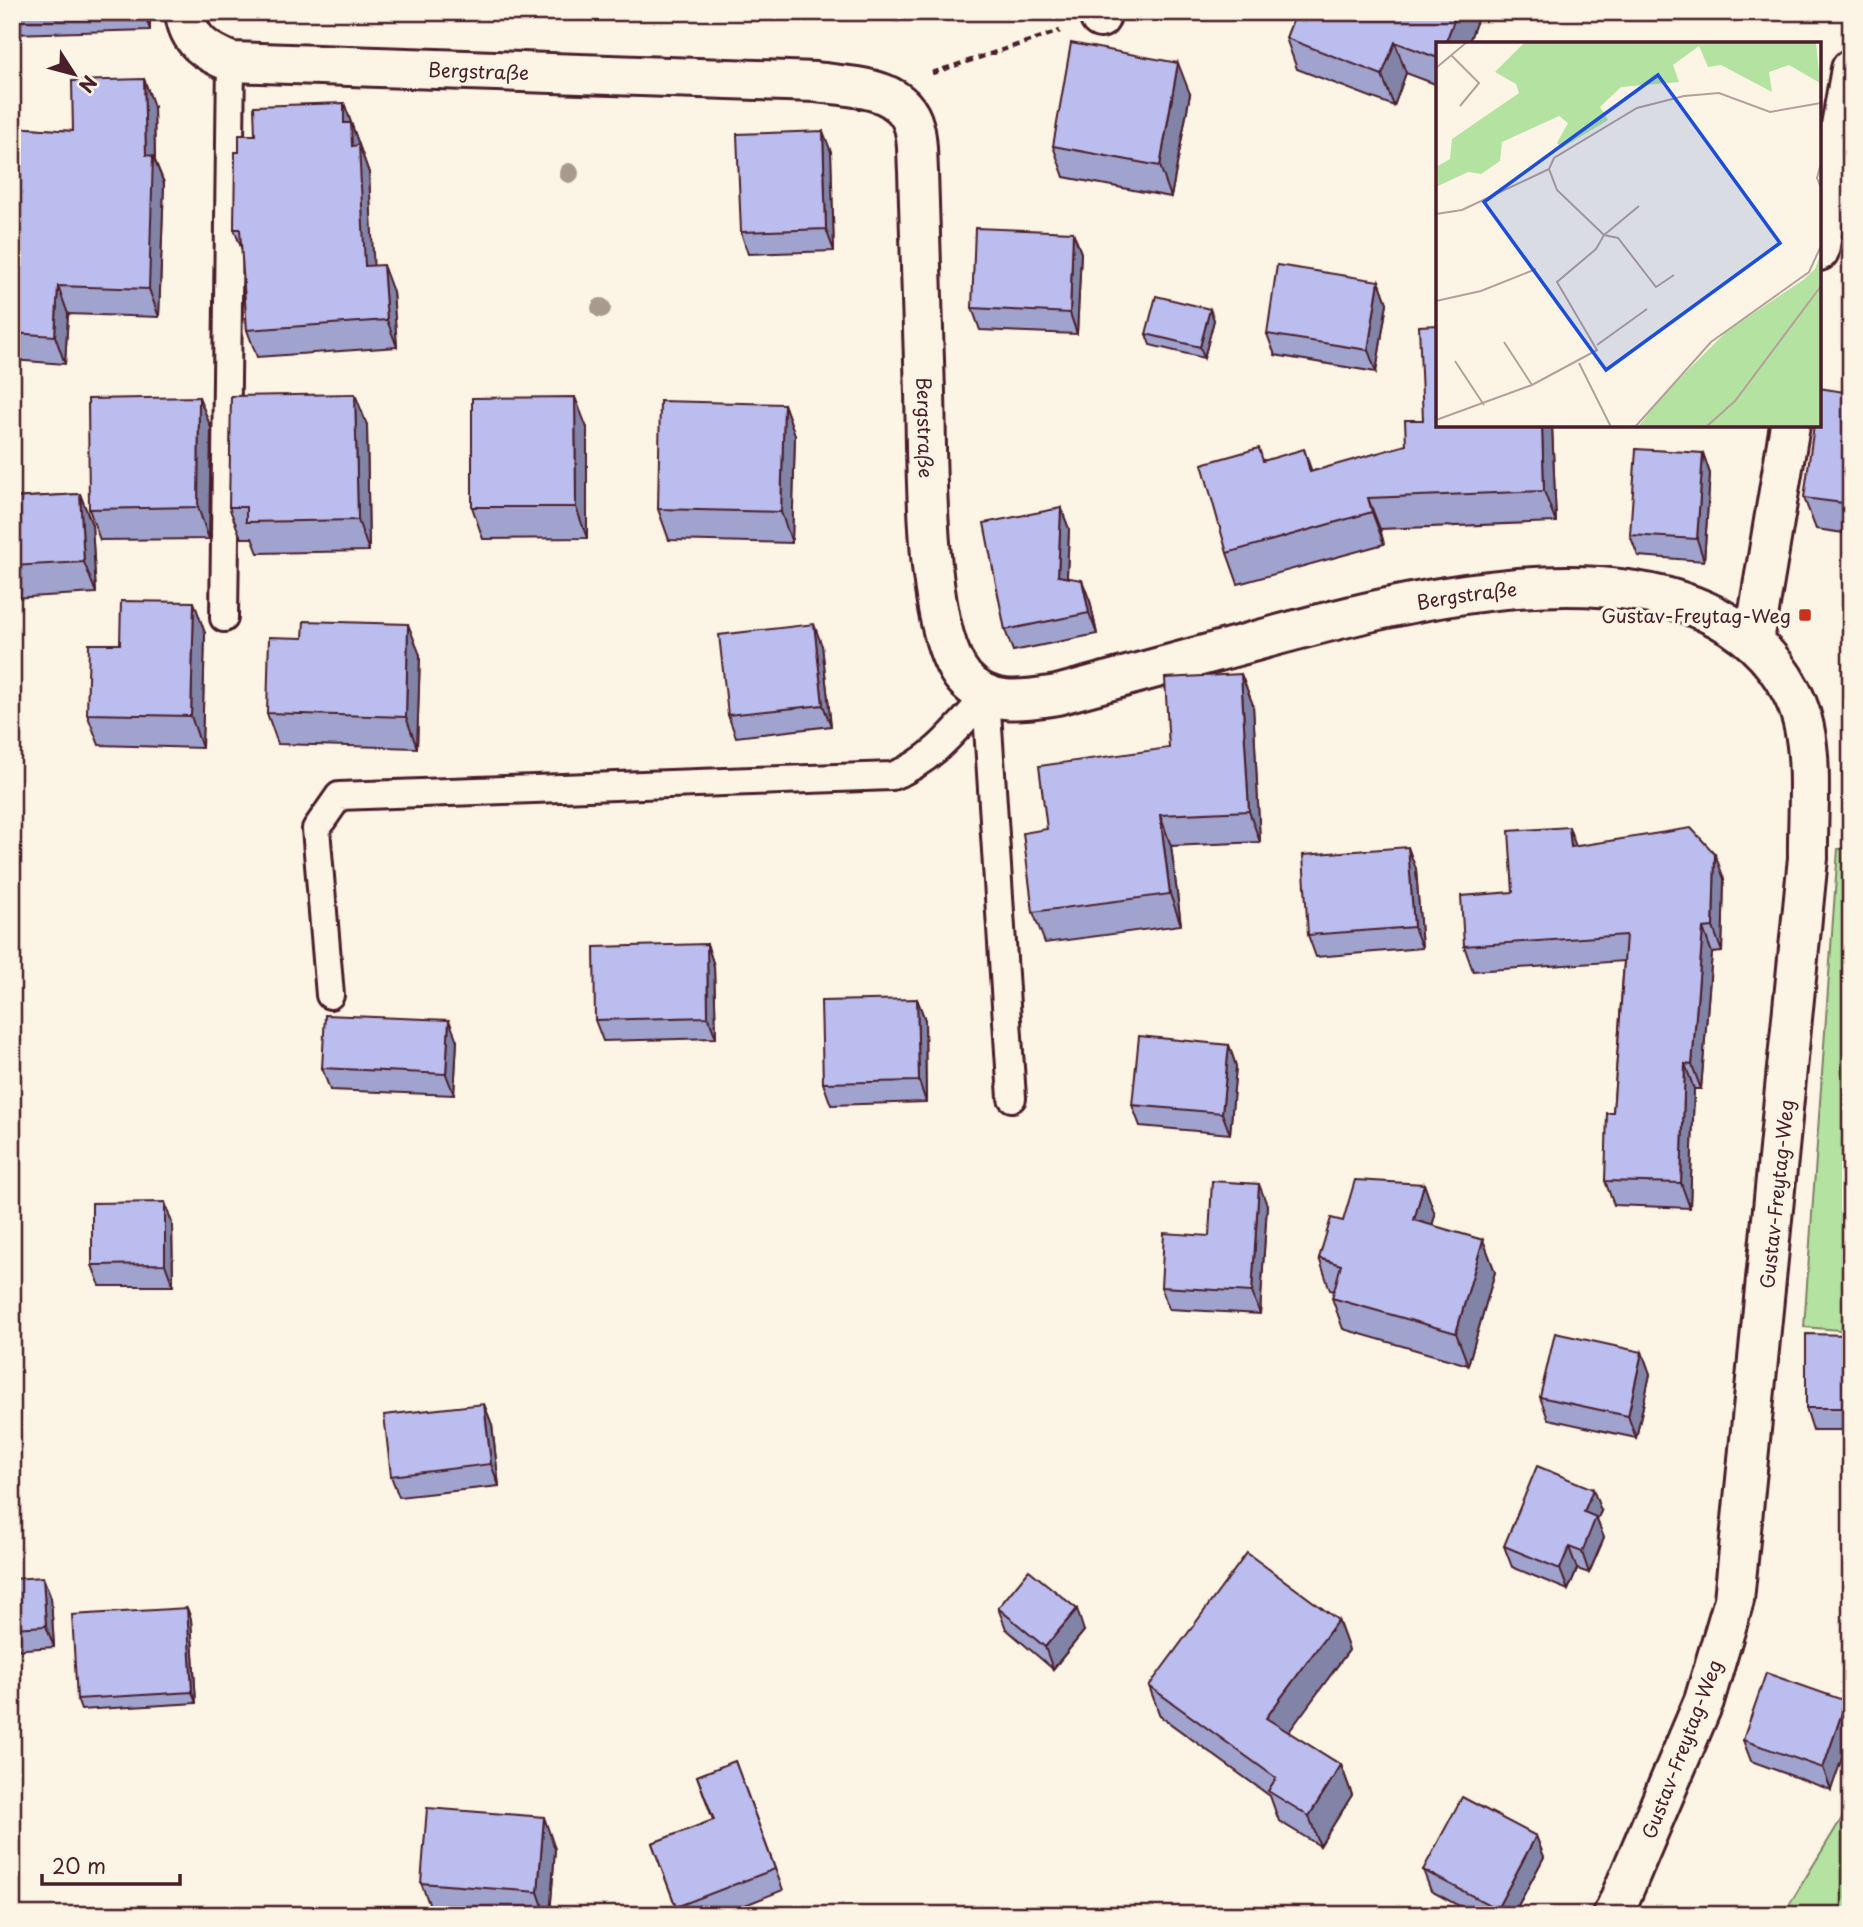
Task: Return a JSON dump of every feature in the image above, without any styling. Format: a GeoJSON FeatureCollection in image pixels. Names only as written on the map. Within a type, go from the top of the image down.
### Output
{"type":"FeatureCollection","features":[{"type":"Feature","properties":{"kind":"street","name":"Bergstraße"},"geometry":{"type":"LineString","coordinates":[[185,12],[193,38],[209,54],[231,62],[816,82],[878,91],[901,103],[915,128],[931,563],[948,651],[964,678],[986,696],[1015,701],[1057,695],[1355,614],[1446,595],[1561,585],[1655,593],[1698,608],[1754,641]]}},
{"type":"Feature","properties":{"kind":"street"},"geometry":{"type":"LineString","coordinates":[[1821,240],[1851,69]]}},
{"type":"Feature","properties":{"kind":"street"},"geometry":{"type":"LineString","coordinates":[[1754,641],[1790,427]]}},
{"type":"Feature","properties":{"kind":"street","name":"Gustav-Freytag-Weg"},"geometry":{"type":"LineString","coordinates":[[1613,1915],[1704,1701],[1734,1600],[1747,1491],[1808,858],[1806,737],[1793,693],[1771,659],[1754,641]]}},
{"type":"Feature","properties":{"kind":"lane"},"geometry":{"type":"LineString","coordinates":[[224,618],[231,62]]}},
{"type":"Feature","properties":{"kind":"lane"},"geometry":{"type":"LineString","coordinates":[[330,995],[316,829],[339,796],[892,776],[914,768],[936,751],[986,696]]}},
{"type":"Feature","properties":{"kind":"lane"},"geometry":{"type":"LineString","coordinates":[[986,696],[1012,1098]]}},
{"type":"Feature","properties":{"kind":"path"},"geometry":{"type":"LineString","coordinates":[[878,91],[1101,15]]}},
{"type":"Feature","properties":{"kind":"green space"},"geometry":{"type":"Polygon","coordinates":[[[1851,848],[1851,1331],[1804,1327],[1838,849],[1851,848]]]}},
{"type":"Feature","properties":{"kind":"green space"},"geometry":{"type":"Polygon","coordinates":[[[1851,1803],[1851,1915],[1783,1915],[1851,1803]]]}},
{"type":"Feature","properties":{"kind":"building"},"geometry":{"type":"Polygon","coordinates":[[[1296,12],[1457,12],[1446,42],[1436,42],[1436,57],[1395,42],[1382,75],[1286,38],[1296,12]]]}},
{"type":"Feature","properties":{"kind":"building"},"geometry":{"type":"Polygon","coordinates":[[[1071,43],[1178,63],[1160,166],[1053,146],[1071,43]]]}},
{"type":"Feature","properties":{"kind":"building"},"geometry":{"type":"Polygon","coordinates":[[[144,79],[146,155],[153,156],[149,289],[58,286],[55,336],[12,333],[12,127],[73,131],[72,81],[144,79]]]}},
{"type":"Feature","properties":{"kind":"building"},"geometry":{"type":"Polygon","coordinates":[[[344,103],[344,123],[351,123],[352,146],[359,145],[365,266],[383,265],[387,320],[247,330],[240,229],[234,229],[235,152],[239,152],[239,135],[255,135],[254,106],[344,103]]]}},
{"type":"Feature","properties":{"kind":"building"},"geometry":{"type":"Polygon","coordinates":[[[823,131],[826,229],[741,232],[737,134],[823,131]]]}},
{"type":"Feature","properties":{"kind":"building"},"geometry":{"type":"Polygon","coordinates":[[[975,228],[1073,232],[1070,313],[972,308],[975,228]]]}},
{"type":"Feature","properties":{"kind":"building"},"geometry":{"type":"Polygon","coordinates":[[[1277,265],[1379,281],[1368,350],[1267,334],[1277,265]]]}},
{"type":"Feature","properties":{"kind":"building"},"geometry":{"type":"Polygon","coordinates":[[[1851,285],[1851,326],[1843,324],[1851,285]]]}},
{"type":"Feature","properties":{"kind":"building"},"geometry":{"type":"Polygon","coordinates":[[[1156,296],[1210,309],[1200,347],[1146,334],[1156,296]]]}},
{"type":"Feature","properties":{"kind":"building"},"geometry":{"type":"Polygon","coordinates":[[[1436,325],[1436,427],[1542,427],[1544,491],[1368,498],[1372,512],[1227,553],[1202,464],[1259,448],[1263,461],[1304,449],[1310,472],[1406,445],[1405,420],[1423,420],[1419,326],[1436,325]]]}},
{"type":"Feature","properties":{"kind":"building"},"geometry":{"type":"Polygon","coordinates":[[[1821,388],[1851,393],[1851,504],[1804,498],[1814,427],[1821,427],[1821,388]]]}},
{"type":"Feature","properties":{"kind":"building"},"geometry":{"type":"Polygon","coordinates":[[[355,394],[358,520],[246,522],[246,507],[229,507],[231,396],[355,394]]]}},
{"type":"Feature","properties":{"kind":"building"},"geometry":{"type":"Polygon","coordinates":[[[199,397],[198,507],[89,509],[88,399],[199,397]]]}},
{"type":"Feature","properties":{"kind":"building"},"geometry":{"type":"Polygon","coordinates":[[[575,397],[576,507],[472,507],[472,398],[575,397]]]}},
{"type":"Feature","properties":{"kind":"building"},"geometry":{"type":"Polygon","coordinates":[[[660,401],[784,404],[781,512],[658,509],[660,401]]]}},
{"type":"Feature","properties":{"kind":"building"},"geometry":{"type":"Polygon","coordinates":[[[1636,449],[1703,453],[1697,539],[1630,535],[1636,449]]]}},
{"type":"Feature","properties":{"kind":"building"},"geometry":{"type":"Polygon","coordinates":[[[80,494],[84,562],[12,566],[12,498],[80,494]]]}},
{"type":"Feature","properties":{"kind":"building"},"geometry":{"type":"Polygon","coordinates":[[[1061,508],[1058,576],[1082,580],[1089,613],[1005,630],[984,523],[1061,508]]]}},
{"type":"Feature","properties":{"kind":"building"},"geometry":{"type":"Polygon","coordinates":[[[121,601],[194,602],[191,716],[87,714],[89,644],[120,644],[121,601]]]}},
{"type":"Feature","properties":{"kind":"building"},"geometry":{"type":"Polygon","coordinates":[[[304,621],[408,624],[406,717],[267,713],[269,637],[303,638],[304,621]]]}},
{"type":"Feature","properties":{"kind":"building"},"geometry":{"type":"Polygon","coordinates":[[[814,624],[823,705],[728,715],[719,635],[814,624]]]}},
{"type":"Feature","properties":{"kind":"building"},"geometry":{"type":"Polygon","coordinates":[[[1241,674],[1249,811],[1160,815],[1170,894],[1033,912],[1023,833],[1047,829],[1039,766],[1169,748],[1165,678],[1241,674]]]}},
{"type":"Feature","properties":{"kind":"building"},"geometry":{"type":"Polygon","coordinates":[[[1569,827],[1571,847],[1691,828],[1715,854],[1713,927],[1703,928],[1692,1065],[1685,1064],[1681,1183],[1605,1181],[1607,1113],[1613,1113],[1626,935],[1464,946],[1461,896],[1513,892],[1509,831],[1569,827]]]}},
{"type":"Feature","properties":{"kind":"building"},"geometry":{"type":"Polygon","coordinates":[[[1408,847],[1414,927],[1308,935],[1303,855],[1408,847]]]}},
{"type":"Feature","properties":{"kind":"building"},"geometry":{"type":"Polygon","coordinates":[[[707,944],[708,1017],[595,1020],[594,947],[707,944]]]}},
{"type":"Feature","properties":{"kind":"building"},"geometry":{"type":"Polygon","coordinates":[[[917,999],[919,1081],[823,1083],[821,1001],[917,999]]]}},
{"type":"Feature","properties":{"kind":"building"},"geometry":{"type":"Polygon","coordinates":[[[325,1015],[449,1020],[446,1074],[322,1068],[325,1015]]]}},
{"type":"Feature","properties":{"kind":"building"},"geometry":{"type":"Polygon","coordinates":[[[1139,1036],[1229,1045],[1222,1113],[1132,1105],[1139,1036]]]}},
{"type":"Feature","properties":{"kind":"building"},"geometry":{"type":"Polygon","coordinates":[[[1355,1180],[1424,1184],[1414,1220],[1483,1240],[1456,1333],[1332,1298],[1341,1265],[1319,1258],[1331,1218],[1343,1221],[1355,1180]]]}},
{"type":"Feature","properties":{"kind":"building"},"geometry":{"type":"Polygon","coordinates":[[[1212,1181],[1259,1184],[1252,1292],[1161,1287],[1164,1233],[1209,1236],[1212,1181]]]}},
{"type":"Feature","properties":{"kind":"building"},"geometry":{"type":"Polygon","coordinates":[[[165,1202],[165,1264],[92,1265],[92,1203],[165,1202]]]}},
{"type":"Feature","properties":{"kind":"building"},"geometry":{"type":"Polygon","coordinates":[[[1555,1333],[1642,1352],[1628,1416],[1540,1397],[1555,1333]]]}},
{"type":"Feature","properties":{"kind":"building"},"geometry":{"type":"Polygon","coordinates":[[[1806,1334],[1851,1335],[1851,1408],[1806,1408],[1806,1334]]]}},
{"type":"Feature","properties":{"kind":"building"},"geometry":{"type":"Polygon","coordinates":[[[484,1404],[491,1464],[391,1476],[384,1415],[484,1404]]]}},
{"type":"Feature","properties":{"kind":"building"},"geometry":{"type":"Polygon","coordinates":[[[1537,1466],[1593,1489],[1584,1512],[1596,1517],[1582,1552],[1569,1547],[1560,1569],[1504,1546],[1537,1466]]]}},
{"type":"Feature","properties":{"kind":"building"},"geometry":{"type":"Polygon","coordinates":[[[1247,1553],[1338,1620],[1266,1718],[1341,1765],[1309,1816],[1268,1791],[1276,1778],[1149,1686],[1247,1553]]]}},
{"type":"Feature","properties":{"kind":"building"},"geometry":{"type":"Polygon","coordinates":[[[1029,1570],[1077,1609],[1045,1647],[998,1608],[1029,1570]]]}},
{"type":"Feature","properties":{"kind":"building"},"geometry":{"type":"Polygon","coordinates":[[[43,1577],[46,1626],[12,1628],[12,1579],[43,1577]]]}},
{"type":"Feature","properties":{"kind":"building"},"geometry":{"type":"Polygon","coordinates":[[[187,1608],[192,1692],[77,1699],[72,1615],[187,1608]]]}},
{"type":"Feature","properties":{"kind":"building"},"geometry":{"type":"Polygon","coordinates":[[[1766,1673],[1846,1701],[1823,1768],[1743,1740],[1766,1673]]]}},
{"type":"Feature","properties":{"kind":"building"},"geometry":{"type":"Polygon","coordinates":[[[735,1761],[775,1869],[676,1907],[652,1843],[714,1820],[697,1776],[735,1761]]]}},
{"type":"Feature","properties":{"kind":"building"},"geometry":{"type":"Polygon","coordinates":[[[1462,1797],[1536,1836],[1497,1909],[1423,1870],[1462,1797]]]}},
{"type":"Feature","properties":{"kind":"building"},"geometry":{"type":"Polygon","coordinates":[[[427,1808],[544,1817],[538,1892],[421,1883],[427,1808]]]}},
{"type":"Feature","properties":{"kind":"building"},"geometry":{"type":"Polygon","coordinates":[[[330,1909],[330,1915],[272,1915],[272,1912],[330,1909]]]}},
{"type":"Feature","properties":{"kind":"place","name":"Gustav-Freytag-Weg"},"geometry":{"type":"Point","coordinates":[1805,615]}}]}
